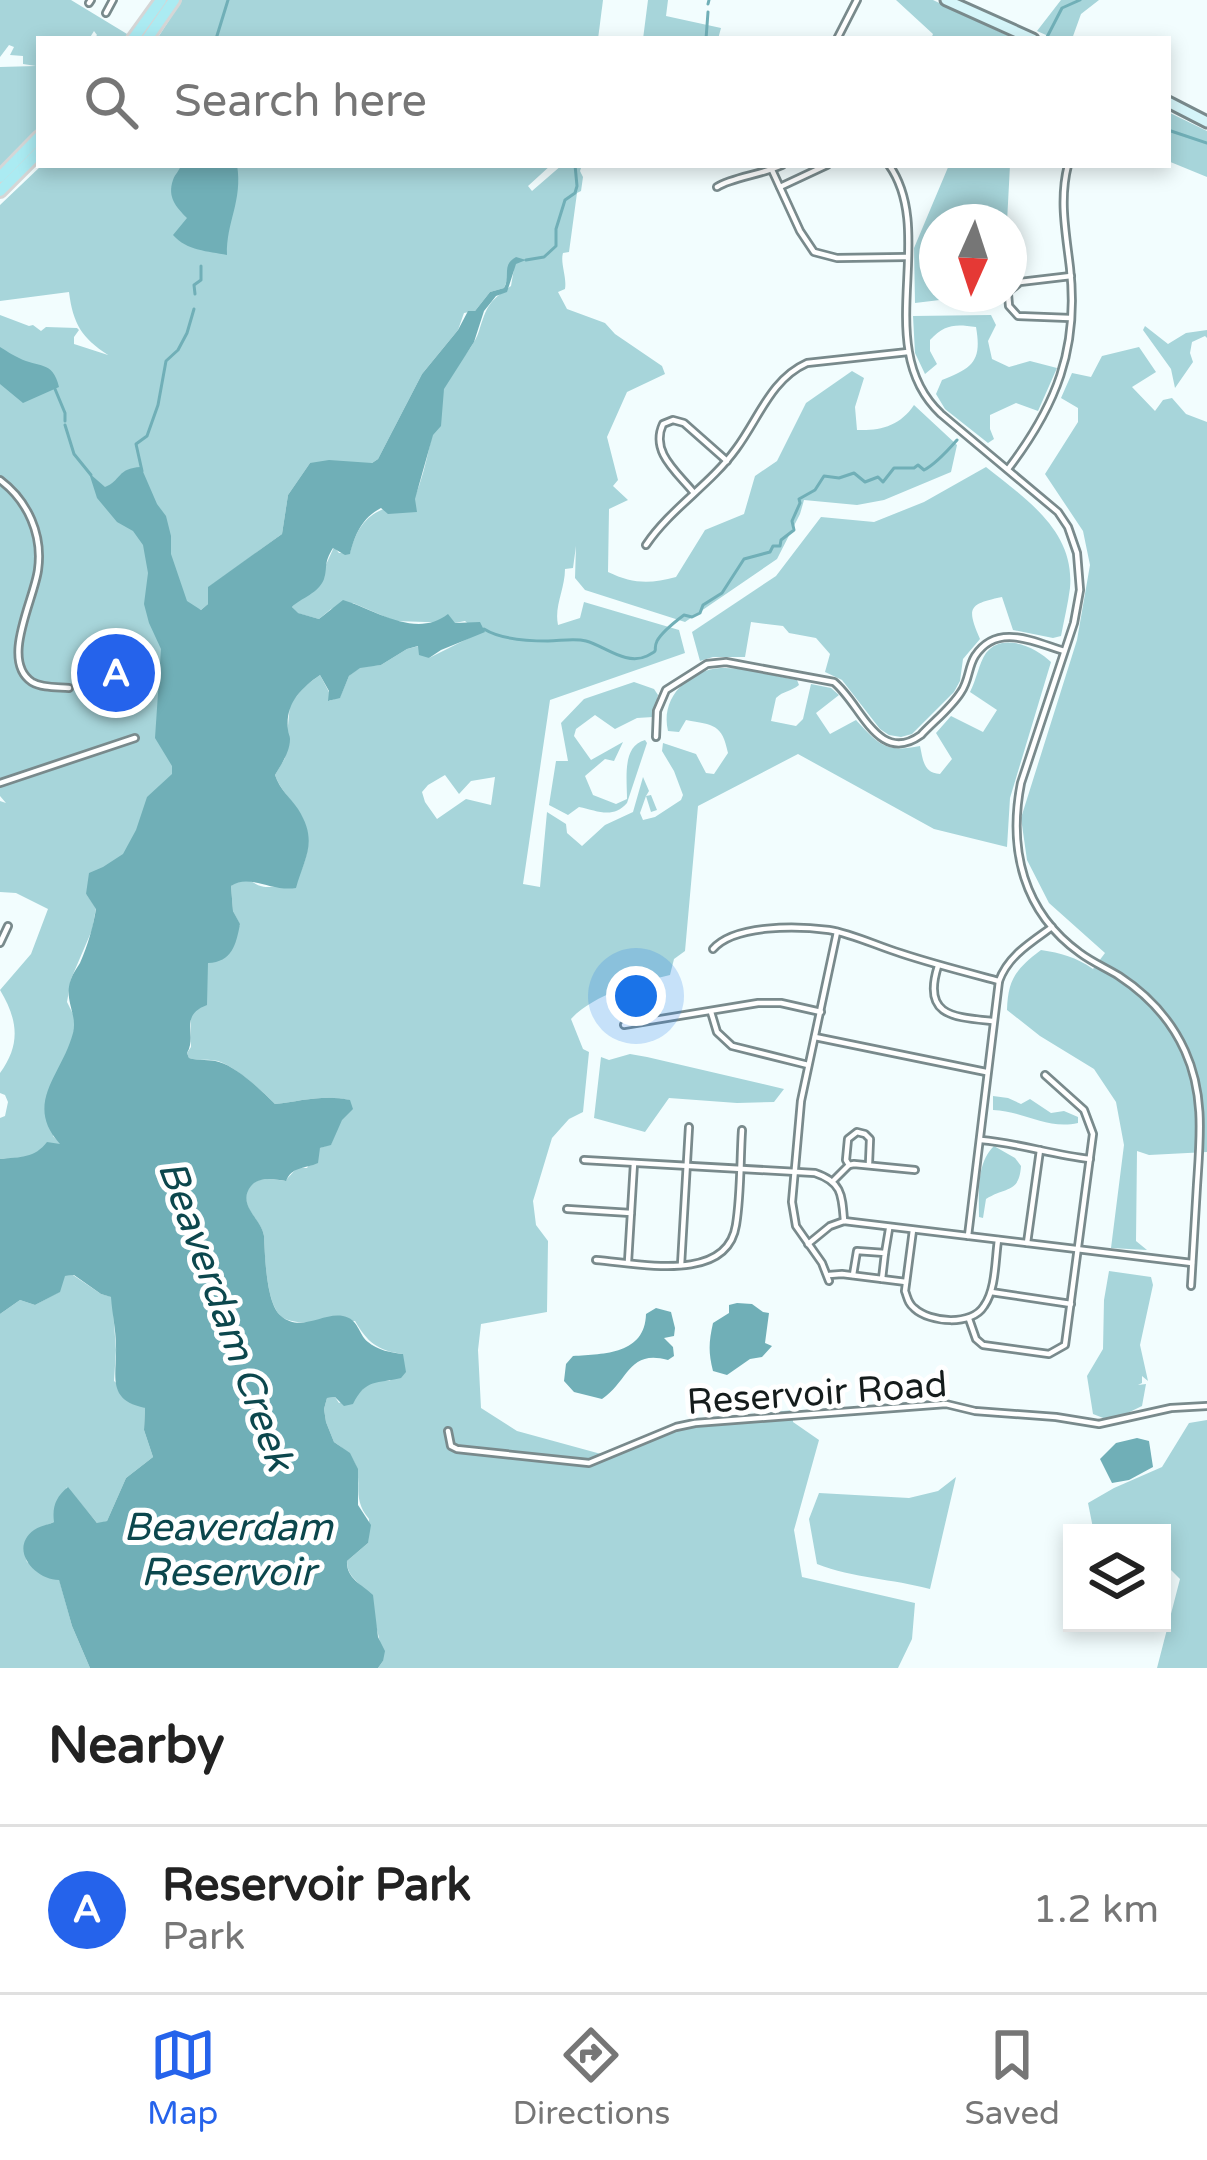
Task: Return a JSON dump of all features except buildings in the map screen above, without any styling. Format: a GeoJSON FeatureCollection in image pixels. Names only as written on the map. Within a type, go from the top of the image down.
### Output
{"type":"FeatureCollection","features":[{"type":"Feature","properties":{"kind":"main road"},"geometry":{"type":"LineString","coordinates":[[136,36],[161,0]]}},
{"type":"Feature","properties":{"kind":"main road"},"geometry":{"type":"LineString","coordinates":[[149,36],[174,0]]}},
{"type":"Feature","properties":{"kind":"main road"},"geometry":{"type":"LineString","coordinates":[[946,0],[1026,36]]}},
{"type":"Feature","properties":{"kind":"main road"},"geometry":{"type":"LineString","coordinates":[[1171,104],[1207,122]]}},
{"type":"Feature","properties":{"kind":"main road"},"geometry":{"type":"LineString","coordinates":[[0,177],[36,140]]}},
{"type":"Feature","properties":{"kind":"main road"},"geometry":{"type":"LineString","coordinates":[[0,191],[36,155]]}},
{"type":"Feature","properties":{"kind":"street"},"geometry":{"type":"LineString","coordinates":[[106,13],[113,0]]}},
{"type":"Feature","properties":{"kind":"street"},"geometry":{"type":"LineString","coordinates":[[839,36],[857,0]]}},
{"type":"Feature","properties":{"kind":"street"},"geometry":{"type":"LineString","coordinates":[[717,187],[776,168]]}},
{"type":"Feature","properties":{"kind":"street"},"geometry":{"type":"LineString","coordinates":[[780,187],[821,168]]}},
{"type":"Feature","properties":{"kind":"street"},"geometry":{"type":"LineString","coordinates":[[891,168],[905,199],[908,352],[916,381],[929,404],[1058,512],[1073,539],[1080,590],[1021,783],[1015,821],[1017,857],[1026,884],[1052,927],[1079,953],[1150,1000],[1172,1027],[1189,1060],[1201,1127],[1191,1286]]}},
{"type":"Feature","properties":{"kind":"street"},"geometry":{"type":"LineString","coordinates":[[1008,470],[1040,425],[1067,358],[1072,318],[1063,208],[1067,168]]}},
{"type":"Feature","properties":{"kind":"street"},"geometry":{"type":"LineString","coordinates":[[772,170],[814,252],[837,258],[906,257]]}},
{"type":"Feature","properties":{"kind":"street"},"geometry":{"type":"LineString","coordinates":[[1027,281],[1071,276]]}},
{"type":"Feature","properties":{"kind":"street"},"geometry":{"type":"LineString","coordinates":[[1012,312],[1023,318],[1072,318]]}},
{"type":"Feature","properties":{"kind":"street"},"geometry":{"type":"LineString","coordinates":[[646,545],[661,524],[727,461],[779,381],[793,369],[807,363],[908,352]]}},
{"type":"Feature","properties":{"kind":"street"},"geometry":{"type":"LineString","coordinates":[[694,493],[658,444],[663,424],[684,423],[727,461]]}},
{"type":"Feature","properties":{"kind":"street"},"geometry":{"type":"LineString","coordinates":[[0,480],[27,508],[38,543],[38,572],[16,640],[17,663],[32,682],[68,688]]}},
{"type":"Feature","properties":{"kind":"street"},"geometry":{"type":"LineString","coordinates":[[656,737],[657,711],[667,690],[716,661],[834,682],[878,737],[900,744],[921,735],[958,697],[971,661],[987,643],[1012,636],[1064,651]]}},
{"type":"Feature","properties":{"kind":"street"},"geometry":{"type":"LineString","coordinates":[[0,783],[135,739]]}},
{"type":"Feature","properties":{"kind":"street"},"geometry":{"type":"LineString","coordinates":[[0,943],[8,926]]}},
{"type":"Feature","properties":{"kind":"street"},"geometry":{"type":"LineString","coordinates":[[968,1236],[999,981],[1016,954],[1052,927]]}},
{"type":"Feature","properties":{"kind":"street"},"geometry":{"type":"LineString","coordinates":[[713,949],[727,939],[766,929],[837,932],[999,981]]}},
{"type":"Feature","properties":{"kind":"street"},"geometry":{"type":"LineString","coordinates":[[837,932],[799,1116],[796,1226],[828,1279],[853,1275],[906,1282]]}},
{"type":"Feature","properties":{"kind":"street"},"geometry":{"type":"LineString","coordinates":[[938,966],[932,988],[938,1006],[955,1017],[992,1021]]}},
{"type":"Feature","properties":{"kind":"street"},"geometry":{"type":"LineString","coordinates":[[624,1025],[769,1002],[821,1012]]}},
{"type":"Feature","properties":{"kind":"street"},"geometry":{"type":"LineString","coordinates":[[710,1010],[717,1032],[732,1046],[808,1065]]}},
{"type":"Feature","properties":{"kind":"street"},"geometry":{"type":"LineString","coordinates":[[815,1037],[989,1072]]}},
{"type":"Feature","properties":{"kind":"street"},"geometry":{"type":"LineString","coordinates":[[969,1319],[983,1345],[1049,1354],[1065,1345],[1093,1134],[1084,1110],[1045,1075]]}},
{"type":"Feature","properties":{"kind":"street"},"geometry":{"type":"LineString","coordinates":[[681,1265],[689,1127]]}},
{"type":"Feature","properties":{"kind":"street"},"geometry":{"type":"LineString","coordinates":[[596,1260],[681,1265],[717,1258],[730,1243],[736,1225],[742,1130]]}},
{"type":"Feature","properties":{"kind":"street"},"geometry":{"type":"LineString","coordinates":[[849,1165],[848,1139],[857,1132],[870,1139],[869,1164]]}},
{"type":"Feature","properties":{"kind":"street"},"geometry":{"type":"LineString","coordinates":[[981,1140],[1090,1159]]}},
{"type":"Feature","properties":{"kind":"street"},"geometry":{"type":"LineString","coordinates":[[1027,1244],[1040,1150]]}},
{"type":"Feature","properties":{"kind":"street"},"geometry":{"type":"LineString","coordinates":[[584,1160],[815,1173],[833,1180],[844,1221]]}},
{"type":"Feature","properties":{"kind":"street"},"geometry":{"type":"LineString","coordinates":[[628,1262],[634,1163]]}},
{"type":"Feature","properties":{"kind":"street"},"geometry":{"type":"LineString","coordinates":[[833,1180],[849,1165],[915,1170]]}},
{"type":"Feature","properties":{"kind":"street"},"geometry":{"type":"LineString","coordinates":[[568,1209],[631,1213]]}},
{"type":"Feature","properties":{"kind":"street"},"geometry":{"type":"LineString","coordinates":[[808,1244],[844,1221],[1192,1263]]}},
{"type":"Feature","properties":{"kind":"street"},"geometry":{"type":"LineString","coordinates":[[882,1279],[889,1227]]}},
{"type":"Feature","properties":{"kind":"street"},"geometry":{"type":"LineString","coordinates":[[913,1230],[907,1298],[919,1312],[952,1320],[980,1313],[991,1292],[998,1240]]}},
{"type":"Feature","properties":{"kind":"street"},"geometry":{"type":"LineString","coordinates":[[853,1275],[857,1251],[885,1253]]}},
{"type":"Feature","properties":{"kind":"street"},"geometry":{"type":"LineString","coordinates":[[991,1292],[1071,1304]]}},
{"type":"Feature","properties":{"kind":"street","name":"Reservoir Road"},"geometry":{"type":"LineString","coordinates":[[448,1431],[451,1446],[457,1449],[589,1462],[676,1427],[709,1422],[946,1404],[975,1412],[1099,1424],[1171,1408],[1207,1406]]}},
{"type":"Feature","properties":{"kind":"shaded area"},"geometry":{"type":"Polygon","coordinates":[[[0,0],[71,0],[130,36],[96,36],[94,31],[91,36],[36,36],[36,66],[23,64],[23,56],[10,55],[14,47],[9,45],[0,57],[0,0]]]}},
{"type":"Feature","properties":{"kind":"shaded area"},"geometry":{"type":"Polygon","coordinates":[[[182,0],[603,0],[598,36],[159,36],[182,0]]]}},
{"type":"Feature","properties":{"kind":"shaded area"},"geometry":{"type":"Polygon","coordinates":[[[648,0],[668,0],[666,16],[721,28],[719,36],[643,36],[648,0]]]}},
{"type":"Feature","properties":{"kind":"shaded area"},"geometry":{"type":"Polygon","coordinates":[[[896,0],[933,0],[1009,36],[932,36],[896,0]]]}},
{"type":"Feature","properties":{"kind":"shaded area"},"geometry":{"type":"Polygon","coordinates":[[[1061,0],[1099,0],[1081,14],[1073,36],[1037,31],[1061,0]]]}},
{"type":"Feature","properties":{"kind":"shaded area"},"geometry":{"type":"Polygon","coordinates":[[[36,66],[36,134],[0,169],[0,67],[36,66]]]}},
{"type":"Feature","properties":{"kind":"shaded area"},"geometry":{"type":"Polygon","coordinates":[[[1171,113],[1207,131],[1207,177],[1171,162],[1171,113]]]}},
{"type":"Feature","properties":{"kind":"shaded area"},"geometry":{"type":"Polygon","coordinates":[[[39,168],[548,168],[528,186],[532,191],[559,168],[581,168],[569,252],[562,257],[565,289],[558,292],[567,309],[605,323],[662,366],[665,374],[627,392],[607,437],[618,480],[613,486],[628,500],[609,509],[608,572],[634,581],[676,577],[705,530],[744,514],[755,476],[777,461],[806,403],[852,371],[864,378],[855,407],[857,430],[889,426],[914,405],[957,445],[951,472],[884,500],[857,505],[804,500],[777,559],[685,622],[585,590],[575,578],[576,546],[573,568],[565,569],[558,625],[580,618],[584,602],[679,630],[685,653],[550,700],[523,884],[540,887],[547,812],[566,824],[567,833],[582,846],[605,825],[633,812],[643,777],[649,791],[640,813],[643,820],[681,800],[663,743],[696,754],[706,773],[714,774],[728,753],[719,731],[686,720],[679,732],[668,731],[673,697],[698,674],[730,668],[797,680],[799,685],[776,698],[771,721],[796,726],[803,719],[811,684],[831,688],[839,695],[816,713],[830,734],[856,720],[884,745],[920,746],[927,768],[940,774],[952,759],[936,733],[951,716],[983,732],[997,710],[970,692],[986,653],[1010,642],[1029,647],[1051,662],[1010,798],[1007,847],[934,829],[798,754],[698,806],[685,951],[674,959],[670,975],[604,996],[571,1019],[583,1049],[589,1052],[583,1112],[569,1119],[552,1138],[533,1201],[536,1225],[548,1241],[547,1312],[481,1324],[478,1350],[481,1408],[517,1431],[601,1454],[685,1421],[793,1410],[793,1422],[819,1440],[794,1530],[802,1577],[915,1603],[912,1639],[898,1668],[378,1668],[383,1661],[374,1618],[347,1561],[368,1543],[369,1519],[359,1499],[354,1462],[334,1442],[324,1409],[327,1398],[335,1397],[339,1403],[357,1395],[371,1381],[390,1381],[403,1354],[374,1344],[355,1321],[306,1323],[282,1317],[270,1291],[264,1236],[246,1200],[257,1181],[285,1181],[297,1168],[307,1168],[320,1148],[331,1144],[349,1100],[275,1104],[233,1068],[189,1058],[187,1053],[191,1016],[208,963],[240,925],[233,911],[231,886],[247,880],[263,887],[277,886],[299,875],[305,858],[305,825],[275,775],[285,758],[290,704],[320,675],[329,701],[340,697],[349,676],[360,667],[381,665],[419,646],[429,658],[479,633],[465,621],[395,621],[353,603],[331,609],[319,619],[292,607],[324,569],[334,547],[339,553],[350,553],[359,530],[372,515],[414,499],[444,388],[476,339],[489,305],[511,286],[516,257],[504,288],[490,292],[475,311],[464,313],[458,330],[422,374],[378,459],[372,463],[310,463],[288,495],[282,534],[209,587],[208,604],[196,608],[190,790],[86,894],[96,908],[67,1002],[76,1020],[53,1136],[61,1144],[29,1157],[0,1159],[0,1118],[8,1102],[0,1093],[0,1073],[15,1032],[0,990],[31,954],[48,909],[16,893],[0,892],[0,801],[6,803],[0,796],[0,315],[41,331],[77,328],[74,344],[108,355],[80,329],[69,292],[0,301],[0,205],[39,168]],[[445,775],[428,785],[422,792],[437,819],[466,799],[491,805],[495,777],[471,781],[459,794],[445,775]]]}},
{"type":"Feature","properties":{"kind":"shaded area"},"geometry":{"type":"Polygon","coordinates":[[[948,168],[1010,168],[1008,204],[933,204],[948,168]]]}},
{"type":"Feature","properties":{"kind":"shaded area"},"geometry":{"type":"Polygon","coordinates":[[[919,236],[919,303],[915,303],[914,248],[919,236]]]}},
{"type":"Feature","properties":{"kind":"shaded area"},"geometry":{"type":"Polygon","coordinates":[[[991,315],[996,325],[988,341],[992,359],[1009,367],[1030,361],[1057,368],[1038,411],[1016,403],[990,415],[994,439],[988,443],[945,409],[936,394],[942,380],[973,362],[978,348],[976,327],[951,326],[935,335],[930,351],[937,364],[925,374],[915,353],[913,316],[991,315]]]}},
{"type":"Feature","properties":{"kind":"shaded area"},"geometry":{"type":"Polygon","coordinates":[[[1145,326],[1168,344],[1186,333],[1207,330],[1207,338],[1192,342],[1193,362],[1175,388],[1171,369],[1143,330],[1145,326]]]}},
{"type":"Feature","properties":{"kind":"shaded area"},"geometry":{"type":"Polygon","coordinates":[[[1139,347],[1156,372],[1132,387],[1155,411],[1163,400],[1172,398],[1186,414],[1207,422],[1207,1152],[1149,1155],[1137,1151],[1136,1241],[1147,1250],[1111,1248],[1124,1145],[1116,1102],[1094,1069],[1007,1010],[1015,976],[1041,950],[1068,956],[1093,969],[1105,953],[1049,903],[1027,860],[1021,818],[1077,640],[1090,565],[1083,531],[1045,474],[1078,422],[1078,408],[1061,398],[1072,373],[1091,377],[1102,356],[1139,347]]]}},
{"type":"Feature","properties":{"kind":"shaded area"},"geometry":{"type":"Polygon","coordinates":[[[986,467],[1045,518],[1065,550],[1070,588],[1061,636],[1013,630],[1002,597],[977,605],[972,613],[980,639],[963,659],[954,692],[912,734],[901,737],[880,729],[842,680],[825,672],[830,654],[816,638],[789,633],[783,626],[751,622],[745,657],[700,661],[692,632],[776,576],[821,517],[874,522],[924,502],[986,467]]]}},
{"type":"Feature","properties":{"kind":"shaded area"},"geometry":{"type":"Polygon","coordinates":[[[634,682],[658,695],[653,717],[637,718],[615,729],[595,715],[574,736],[591,760],[623,742],[614,761],[605,759],[585,776],[593,795],[616,804],[627,799],[632,749],[645,740],[627,803],[611,812],[579,807],[568,815],[549,805],[556,761],[568,761],[561,723],[584,699],[634,682]]]}},
{"type":"Feature","properties":{"kind":"shaded area"},"geometry":{"type":"Polygon","coordinates":[[[651,795],[657,810],[651,812],[646,796],[651,795]]]}},
{"type":"Feature","properties":{"kind":"shaded area"},"geometry":{"type":"Polygon","coordinates":[[[630,1054],[784,1089],[774,1102],[669,1098],[645,1132],[594,1118],[601,1057],[609,1060],[630,1054]]]}},
{"type":"Feature","properties":{"kind":"shaded area"},"geometry":{"type":"Polygon","coordinates":[[[993,1096],[1021,1104],[1030,1099],[1051,1113],[1064,1111],[1078,1117],[1078,1123],[1056,1124],[993,1110],[993,1096]]]}},
{"type":"Feature","properties":{"kind":"shaded area"},"geometry":{"type":"Polygon","coordinates":[[[994,1146],[1015,1158],[1020,1175],[1014,1185],[986,1199],[983,1218],[979,1217],[980,1179],[994,1146]]]}},
{"type":"Feature","properties":{"kind":"shaded area"},"geometry":{"type":"Polygon","coordinates":[[[1109,1271],[1151,1277],[1153,1285],[1140,1345],[1148,1381],[1142,1376],[1138,1385],[1146,1384],[1142,1406],[1111,1421],[1093,1414],[1087,1376],[1103,1349],[1109,1271]]]}},
{"type":"Feature","properties":{"kind":"shaded area"},"geometry":{"type":"Polygon","coordinates":[[[73,1275],[112,1297],[114,1381],[145,1408],[144,1430],[153,1457],[126,1478],[107,1521],[98,1524],[67,1487],[54,1522],[35,1532],[25,1547],[27,1562],[59,1579],[90,1668],[0,1668],[0,1314],[20,1300],[35,1305],[59,1292],[64,1276],[73,1275]]]}},
{"type":"Feature","properties":{"kind":"shaded area"},"geometry":{"type":"Polygon","coordinates":[[[1207,1420],[1207,1668],[1157,1668],[1166,1632],[1171,1632],[1180,1579],[1171,1570],[1171,1524],[1092,1524],[1088,1503],[1162,1467],[1189,1423],[1207,1420]]]}},
{"type":"Feature","properties":{"kind":"shaded area"},"geometry":{"type":"Polygon","coordinates":[[[956,1477],[930,1589],[817,1564],[809,1519],[819,1493],[909,1498],[938,1491],[956,1477]]]}},
{"type":"Feature","properties":{"kind":"water"},"geometry":{"type":"Polygon","coordinates":[[[179,168],[237,168],[227,255],[191,247],[173,235],[187,218],[172,197],[179,168]]]}},
{"type":"Feature","properties":{"kind":"water","name":"Beaverdam Reservoir"},"geometry":{"type":"Polygon","coordinates":[[[516,257],[526,260],[516,264],[507,292],[496,296],[484,311],[474,342],[444,389],[441,426],[433,435],[415,499],[417,512],[388,514],[381,508],[374,512],[360,527],[350,554],[333,548],[322,584],[292,607],[319,619],[343,600],[409,623],[436,621],[448,614],[455,623],[480,622],[485,632],[429,658],[419,655],[418,646],[381,665],[360,668],[349,676],[340,698],[328,701],[329,691],[320,675],[295,698],[289,712],[288,749],[275,775],[308,831],[306,859],[296,888],[245,881],[231,886],[233,911],[240,924],[237,939],[228,956],[208,963],[207,1005],[193,1014],[187,1053],[189,1058],[233,1069],[275,1104],[331,1098],[350,1100],[353,1109],[342,1120],[331,1145],[320,1148],[318,1163],[295,1170],[286,1181],[258,1181],[246,1199],[264,1236],[269,1290],[281,1316],[296,1323],[343,1316],[372,1345],[403,1354],[406,1372],[401,1378],[368,1386],[353,1404],[344,1406],[335,1397],[327,1398],[324,1409],[334,1442],[350,1453],[358,1469],[358,1505],[371,1525],[368,1543],[347,1561],[347,1567],[373,1595],[383,1661],[378,1668],[90,1668],[59,1580],[34,1569],[24,1546],[34,1530],[54,1522],[56,1502],[68,1487],[97,1523],[107,1521],[126,1478],[153,1457],[144,1430],[145,1408],[124,1399],[116,1385],[111,1297],[74,1275],[65,1276],[60,1292],[35,1305],[20,1300],[0,1314],[0,1159],[32,1154],[47,1142],[60,1144],[49,1129],[45,1102],[73,1033],[69,987],[96,909],[86,894],[89,873],[123,854],[147,797],[172,774],[155,738],[161,649],[144,604],[148,573],[143,545],[97,498],[89,473],[105,487],[128,470],[141,467],[166,516],[171,554],[187,601],[201,610],[208,604],[208,587],[282,534],[288,495],[310,463],[372,463],[378,459],[422,374],[468,311],[475,311],[490,292],[504,288],[509,264],[516,257]]]}},
{"type":"Feature","properties":{"kind":"water"},"geometry":{"type":"Polygon","coordinates":[[[0,347],[49,369],[59,387],[23,403],[0,384],[0,347]]]}},
{"type":"Feature","properties":{"kind":"water"},"geometry":{"type":"Polygon","coordinates":[[[737,1303],[769,1313],[765,1343],[772,1346],[762,1357],[750,1359],[727,1375],[713,1371],[711,1335],[713,1323],[737,1303]]]}},
{"type":"Feature","properties":{"kind":"water"},"geometry":{"type":"Polygon","coordinates":[[[656,1308],[671,1312],[674,1336],[664,1338],[674,1356],[637,1363],[602,1399],[574,1392],[564,1381],[566,1364],[573,1356],[631,1344],[644,1327],[646,1314],[656,1308]]]}},
{"type":"Feature","properties":{"kind":"water"},"geometry":{"type":"Polygon","coordinates":[[[1137,1438],[1149,1441],[1153,1467],[1112,1483],[1100,1459],[1116,1443],[1137,1438]]]}},
{"type":"Feature","properties":{"kind":"waterway"},"geometry":{"type":"LineString","coordinates":[[217,36],[228,0]]}},
{"type":"Feature","properties":{"kind":"waterway"},"geometry":{"type":"LineString","coordinates":[[708,4],[709,0]]}},
{"type":"Feature","properties":{"kind":"waterway"},"geometry":{"type":"LineString","coordinates":[[1048,36],[1062,8],[1080,0]]}},
{"type":"Feature","properties":{"kind":"waterway"},"geometry":{"type":"LineString","coordinates":[[706,36],[708,12]]}},
{"type":"Feature","properties":{"kind":"waterway","name":"Beaverdam Creek"},"geometry":{"type":"LineString","coordinates":[[1171,131],[1207,143]]}},
{"type":"Feature","properties":{"kind":"waterway","name":"Beaverdam Creek"},"geometry":{"type":"LineString","coordinates":[[526,260],[544,257],[556,246],[565,200],[577,186],[575,168]]}},
{"type":"Feature","properties":{"kind":"waterway"},"geometry":{"type":"LineString","coordinates":[[195,294],[201,266]]}},
{"type":"Feature","properties":{"kind":"waterway"},"geometry":{"type":"LineString","coordinates":[[142,471],[136,444],[147,436],[166,361],[178,350],[194,309]]}},
{"type":"Feature","properties":{"kind":"waterway"},"geometry":{"type":"LineString","coordinates":[[55,389],[65,421]]}},
{"type":"Feature","properties":{"kind":"waterway"},"geometry":{"type":"LineString","coordinates":[[65,425],[74,454],[91,475]]}},
{"type":"Feature","properties":{"kind":"waterway"},"geometry":{"type":"LineString","coordinates":[[484,629],[524,640],[586,641],[631,659],[647,656],[673,623],[684,615],[700,613],[703,605],[722,593],[744,559],[780,546],[794,530],[799,499],[815,490],[824,476],[854,473],[865,482],[878,477],[883,482],[894,468],[918,465],[924,470],[957,440]]}},
{"type":"Feature","properties":{"kind":"place","name":"Reservoir Park"},"geometry":{"type":"Point","coordinates":[116,673]}}]}
